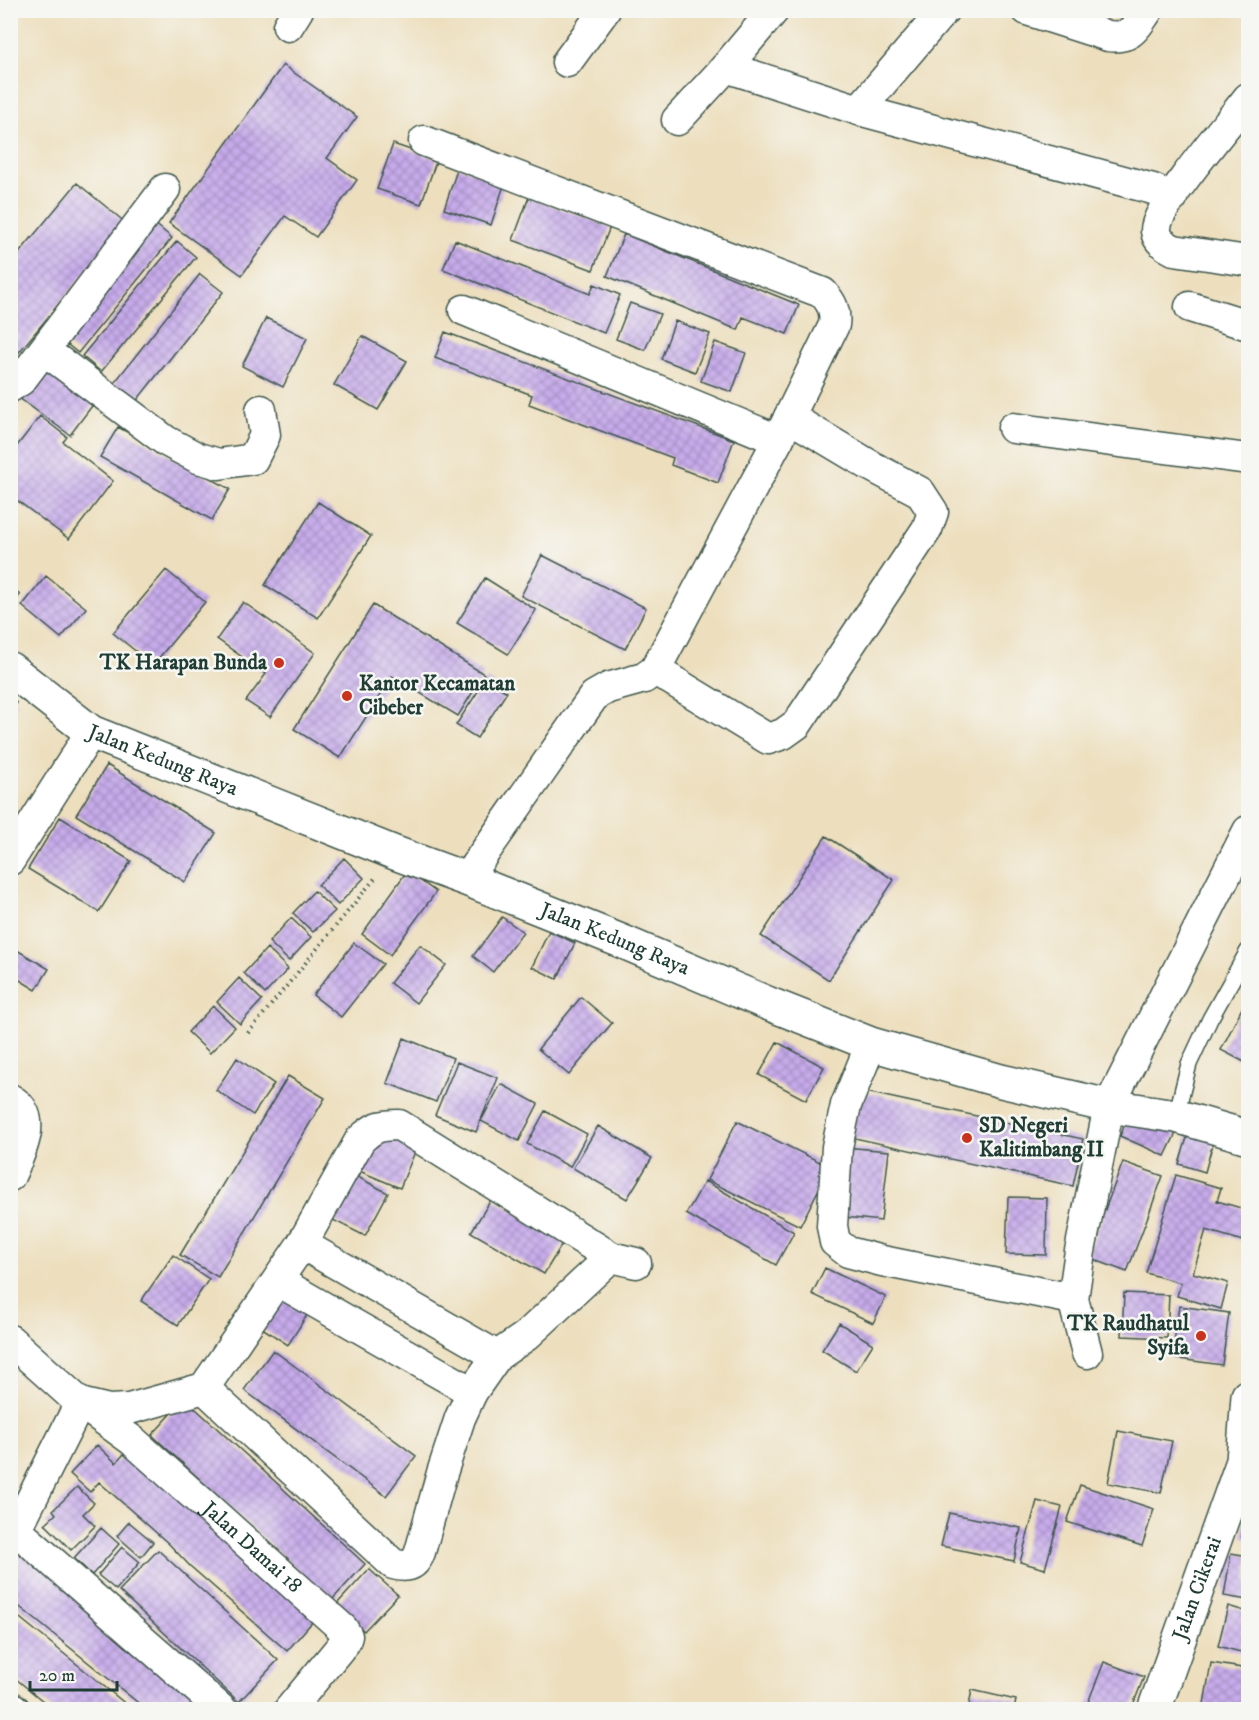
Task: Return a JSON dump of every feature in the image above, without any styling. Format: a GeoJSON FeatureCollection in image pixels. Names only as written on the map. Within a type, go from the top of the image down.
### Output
{"type":"FeatureCollection","features":[{"type":"Feature","properties":{"kind":"street"},"geometry":{"type":"LineString","coordinates":[[567,62],[605,10]]}},
{"type":"Feature","properties":{"kind":"street"},"geometry":{"type":"LineString","coordinates":[[859,110],[944,10]]}},
{"type":"Feature","properties":{"kind":"street"},"geometry":{"type":"LineString","coordinates":[[1027,10],[1108,36],[1122,38],[1132,31],[1148,10]]}},
{"type":"Feature","properties":{"kind":"street"},"geometry":{"type":"LineString","coordinates":[[677,120],[726,68],[761,15]]}},
{"type":"Feature","properties":{"kind":"street"},"geometry":{"type":"LineString","coordinates":[[726,68],[859,110],[1153,189],[1172,198]]}},
{"type":"Feature","properties":{"kind":"street"},"geometry":{"type":"LineString","coordinates":[[1248,98],[1193,166],[1162,211],[1156,232],[1160,240],[1174,250],[1248,261]]}},
{"type":"Feature","properties":{"kind":"street"},"geometry":{"type":"LineString","coordinates":[[424,141],[823,293],[832,302],[835,317],[834,325],[783,428],[655,670],[644,678],[608,688],[594,696],[466,879]]}},
{"type":"Feature","properties":{"kind":"street"},"geometry":{"type":"LineString","coordinates":[[10,387],[19,383],[165,189]]}},
{"type":"Feature","properties":{"kind":"street"},"geometry":{"type":"LineString","coordinates":[[1190,307],[1248,325]]}},
{"type":"Feature","properties":{"kind":"street"},"geometry":{"type":"LineString","coordinates":[[464,310],[783,428],[871,466],[920,492],[933,512],[927,529],[797,724],[783,734],[768,739],[655,670]]}},
{"type":"Feature","properties":{"kind":"street"},"geometry":{"type":"LineString","coordinates":[[44,350],[166,441],[198,458],[219,464],[253,459],[265,435],[261,410]]}},
{"type":"Feature","properties":{"kind":"street"},"geometry":{"type":"LineString","coordinates":[[1013,428],[1248,459]]}},
{"type":"Feature","properties":{"kind":"street","name":"Jalan Kedung Raya"},"geometry":{"type":"LineString","coordinates":[[10,669],[91,732],[466,879],[871,1044],[1001,1081],[1109,1106],[1176,1116],[1248,1137]]}},
{"type":"Feature","properties":{"kind":"street"},"geometry":{"type":"LineString","coordinates":[[10,860],[91,732]]}},
{"type":"Feature","properties":{"kind":"street"},"geometry":{"type":"LineString","coordinates":[[1087,1353],[1073,1299],[1080,1251],[1109,1106],[1248,831]]}},
{"type":"Feature","properties":{"kind":"street"},"geometry":{"type":"LineString","coordinates":[[871,1044],[846,1105],[837,1148],[832,1226],[835,1242],[848,1252],[882,1262],[1073,1299]]}},
{"type":"Feature","properties":{"kind":"street"},"geometry":{"type":"LineString","coordinates":[[10,1099],[18,1103],[26,1119],[26,1135],[10,1176]]}},
{"type":"Feature","properties":{"kind":"street"},"geometry":{"type":"LineString","coordinates":[[204,1388],[393,1564],[410,1565],[417,1561],[460,1418],[472,1392],[497,1356],[623,1260],[399,1125],[374,1128],[360,1140],[302,1244],[204,1388],[129,1409],[109,1410],[80,1403],[13,1533],[222,1710]]}},
{"type":"Feature","properties":{"kind":"street"},"geometry":{"type":"LineString","coordinates":[[302,1244],[497,1356]]}},
{"type":"Feature","properties":{"kind":"street"},"geometry":{"type":"LineString","coordinates":[[278,1281],[472,1392]]}},
{"type":"Feature","properties":{"kind":"street","name":"Jalan Damai 18"},"geometry":{"type":"LineString","coordinates":[[10,1340],[80,1403],[133,1441],[343,1629],[347,1636],[345,1642],[289,1710]]}},
{"type":"Feature","properties":{"kind":"street","name":"Jalan Cikerai"},"geometry":{"type":"LineString","coordinates":[[1154,1710],[1246,1461],[1247,1411]]}},
{"type":"Feature","properties":{"kind":"street"},"geometry":{"type":"LineString","coordinates":[[10,1706],[15,1710]]}},
{"type":"Feature","properties":{"kind":"lane"},"geometry":{"type":"LineString","coordinates":[[1176,1116],[1189,1064],[1210,1018],[1248,951]]}},
{"type":"Feature","properties":{"kind":"path"},"geometry":{"type":"LineString","coordinates":[[248,1033],[395,853]]}},
{"type":"Feature","properties":{"kind":"building"},"geometry":{"type":"Polygon","coordinates":[[[283,65],[357,117],[327,158],[357,180],[316,237],[285,216],[242,275],[169,223],[283,65]]]}},
{"type":"Feature","properties":{"kind":"building"},"geometry":{"type":"Polygon","coordinates":[[[393,144],[437,159],[421,204],[377,189],[393,144]]]}},
{"type":"Feature","properties":{"kind":"building"},"geometry":{"type":"Polygon","coordinates":[[[458,167],[505,182],[491,225],[444,209],[458,167]]]}},
{"type":"Feature","properties":{"kind":"building"},"geometry":{"type":"Polygon","coordinates":[[[77,183],[126,223],[10,363],[10,264],[77,183]]]}},
{"type":"Feature","properties":{"kind":"building"},"geometry":{"type":"Polygon","coordinates":[[[529,197],[610,227],[593,270],[513,240],[529,197]]]}},
{"type":"Feature","properties":{"kind":"building"},"geometry":{"type":"Polygon","coordinates":[[[153,222],[172,238],[78,353],[58,337],[153,222]]]}},
{"type":"Feature","properties":{"kind":"building"},"geometry":{"type":"Polygon","coordinates":[[[624,234],[799,305],[787,334],[743,317],[738,330],[607,276],[624,234]]]}},
{"type":"Feature","properties":{"kind":"building"},"geometry":{"type":"Polygon","coordinates":[[[455,240],[590,294],[594,284],[620,295],[604,333],[443,269],[455,240]]]}},
{"type":"Feature","properties":{"kind":"building"},"geometry":{"type":"Polygon","coordinates":[[[177,241],[196,257],[101,372],[82,356],[177,241]]]}},
{"type":"Feature","properties":{"kind":"building"},"geometry":{"type":"Polygon","coordinates":[[[200,274],[223,292],[134,404],[111,387],[200,274]]]}},
{"type":"Feature","properties":{"kind":"building"},"geometry":{"type":"Polygon","coordinates":[[[630,303],[660,314],[645,350],[616,339],[630,303]]]}},
{"type":"Feature","properties":{"kind":"building"},"geometry":{"type":"Polygon","coordinates":[[[266,318],[307,338],[283,387],[242,366],[266,318]]]}},
{"type":"Feature","properties":{"kind":"building"},"geometry":{"type":"Polygon","coordinates":[[[675,321],[710,334],[695,372],[661,359],[675,321]]]}},
{"type":"Feature","properties":{"kind":"building"},"geometry":{"type":"Polygon","coordinates":[[[445,332],[734,440],[718,483],[671,465],[673,458],[529,404],[532,395],[435,358],[445,332]]]}},
{"type":"Feature","properties":{"kind":"building"},"geometry":{"type":"Polygon","coordinates":[[[362,336],[407,361],[378,410],[334,385],[362,336]]]}},
{"type":"Feature","properties":{"kind":"building"},"geometry":{"type":"Polygon","coordinates":[[[715,342],[746,353],[732,392],[701,381],[715,342]]]}},
{"type":"Feature","properties":{"kind":"building"},"geometry":{"type":"Polygon","coordinates":[[[43,358],[98,398],[70,435],[15,395],[43,358]]]}},
{"type":"Feature","properties":{"kind":"building"},"geometry":{"type":"Polygon","coordinates":[[[40,416],[67,437],[63,442],[113,481],[69,539],[15,499],[10,504],[10,455],[40,416]]]}},
{"type":"Feature","properties":{"kind":"building"},"geometry":{"type":"Polygon","coordinates":[[[118,427],[230,489],[212,520],[100,457],[118,427]]]}},
{"type":"Feature","properties":{"kind":"building"},"geometry":{"type":"Polygon","coordinates":[[[318,502],[371,536],[318,618],[265,585],[318,502]]]}},
{"type":"Feature","properties":{"kind":"building"},"geometry":{"type":"Polygon","coordinates":[[[542,555],[646,608],[625,649],[521,596],[542,555]]]}},
{"type":"Feature","properties":{"kind":"building"},"geometry":{"type":"Polygon","coordinates":[[[166,570],[205,602],[153,665],[113,633],[166,570]]]}},
{"type":"Feature","properties":{"kind":"building"},"geometry":{"type":"Polygon","coordinates":[[[46,576],[86,608],[61,638],[22,606],[46,576]]]}},
{"type":"Feature","properties":{"kind":"building"},"geometry":{"type":"Polygon","coordinates":[[[485,578],[536,610],[508,654],[457,623],[485,578]]]}},
{"type":"Feature","properties":{"kind":"building"},"geometry":{"type":"Polygon","coordinates":[[[10,587],[20,595],[10,606],[10,587]]]}},
{"type":"Feature","properties":{"kind":"building","name":"TK Harapan Bunda"},"geometry":{"type":"Polygon","coordinates":[[[243,602],[315,653],[270,717],[246,701],[266,674],[217,639],[243,602]]]}},
{"type":"Feature","properties":{"kind":"building","name":"Kantor Kecamatan Cibeber"},"geometry":{"type":"Polygon","coordinates":[[[373,605],[484,674],[458,716],[392,676],[340,758],[294,729],[373,605]]]}},
{"type":"Feature","properties":{"kind":"building"},"geometry":{"type":"Polygon","coordinates":[[[486,679],[507,692],[477,738],[456,725],[486,679]]]}},
{"type":"Feature","properties":{"kind":"building"},"geometry":{"type":"Polygon","coordinates":[[[10,699],[17,703],[10,713],[10,699]]]}},
{"type":"Feature","properties":{"kind":"building"},"geometry":{"type":"Polygon","coordinates":[[[107,765],[216,833],[185,882],[76,815],[107,765]]]}},
{"type":"Feature","properties":{"kind":"building"},"geometry":{"type":"Polygon","coordinates":[[[60,817],[131,861],[99,912],[28,869],[60,817]]]}},
{"type":"Feature","properties":{"kind":"building"},"geometry":{"type":"Polygon","coordinates":[[[826,836],[894,880],[829,980],[761,936],[826,836]]]}},
{"type":"Feature","properties":{"kind":"building"},"geometry":{"type":"Polygon","coordinates":[[[344,858],[364,878],[338,905],[318,885],[344,858]]]}},
{"type":"Feature","properties":{"kind":"building"},"geometry":{"type":"Polygon","coordinates":[[[407,871],[436,892],[390,955],[362,934],[407,871]]]}},
{"type":"Feature","properties":{"kind":"building"},"geometry":{"type":"Polygon","coordinates":[[[314,891],[335,911],[313,932],[293,913],[314,891]]]}},
{"type":"Feature","properties":{"kind":"building"},"geometry":{"type":"Polygon","coordinates":[[[502,917],[523,932],[493,972],[473,956],[502,917]]]}},
{"type":"Feature","properties":{"kind":"building"},"geometry":{"type":"Polygon","coordinates":[[[291,918],[311,937],[289,961],[269,942],[291,918]]]}},
{"type":"Feature","properties":{"kind":"building"},"geometry":{"type":"Polygon","coordinates":[[[549,931],[575,943],[557,979],[532,967],[549,931]]]}},
{"type":"Feature","properties":{"kind":"building"},"geometry":{"type":"Polygon","coordinates":[[[354,943],[383,964],[341,1017],[313,995],[354,943]]]}},
{"type":"Feature","properties":{"kind":"building"},"geometry":{"type":"Polygon","coordinates":[[[420,945],[446,965],[416,1003],[390,983],[420,945]]]}},
{"type":"Feature","properties":{"kind":"building"},"geometry":{"type":"Polygon","coordinates":[[[10,946],[49,969],[36,990],[10,974],[10,946]]]}},
{"type":"Feature","properties":{"kind":"building"},"geometry":{"type":"Polygon","coordinates":[[[267,948],[288,969],[265,994],[244,973],[267,948]]]}},
{"type":"Feature","properties":{"kind":"building"},"geometry":{"type":"Polygon","coordinates":[[[239,978],[262,1000],[240,1024],[217,1002],[239,978]]]}},
{"type":"Feature","properties":{"kind":"building"},"geometry":{"type":"Polygon","coordinates":[[[1248,996],[1248,1064],[1221,1050],[1248,996]]]}},
{"type":"Feature","properties":{"kind":"building"},"geometry":{"type":"Polygon","coordinates":[[[581,997],[612,1023],[569,1075],[538,1049],[581,997]]]}},
{"type":"Feature","properties":{"kind":"building"},"geometry":{"type":"Polygon","coordinates":[[[213,1006],[235,1027],[210,1053],[188,1032],[213,1006]]]}},
{"type":"Feature","properties":{"kind":"building"},"geometry":{"type":"Polygon","coordinates":[[[404,1038],[453,1058],[436,1102],[387,1083],[404,1038]]]}},
{"type":"Feature","properties":{"kind":"building"},"geometry":{"type":"Polygon","coordinates":[[[777,1042],[824,1067],[806,1100],[759,1075],[777,1042]]]}},
{"type":"Feature","properties":{"kind":"building"},"geometry":{"type":"Polygon","coordinates":[[[237,1058],[274,1084],[253,1115],[216,1090],[237,1058]]]}},
{"type":"Feature","properties":{"kind":"building"},"geometry":{"type":"Polygon","coordinates":[[[457,1062],[498,1078],[476,1132],[435,1115],[457,1062]]]}},
{"type":"Feature","properties":{"kind":"building"},"geometry":{"type":"Polygon","coordinates":[[[288,1076],[325,1098],[218,1277],[180,1255],[288,1076]]]}},
{"type":"Feature","properties":{"kind":"building"},"geometry":{"type":"Polygon","coordinates":[[[501,1084],[538,1104],[519,1141],[481,1121],[501,1084]]]}},
{"type":"Feature","properties":{"kind":"building","name":"SD Negeri Kalitimbang II"},"geometry":{"type":"Polygon","coordinates":[[[861,1091],[1083,1139],[1073,1186],[850,1137],[861,1091]]]}},
{"type":"Feature","properties":{"kind":"building"},"geometry":{"type":"Polygon","coordinates":[[[1131,1110],[1177,1131],[1165,1156],[1120,1136],[1131,1110]]]}},
{"type":"Feature","properties":{"kind":"building"},"geometry":{"type":"Polygon","coordinates":[[[545,1111],[587,1134],[570,1167],[527,1144],[545,1111]]]}},
{"type":"Feature","properties":{"kind":"building"},"geometry":{"type":"Polygon","coordinates":[[[737,1121],[830,1167],[800,1226],[707,1180],[737,1121]]]}},
{"type":"Feature","properties":{"kind":"building"},"geometry":{"type":"Polygon","coordinates":[[[598,1126],[652,1158],[627,1199],[573,1168],[598,1126]]]}},
{"type":"Feature","properties":{"kind":"building"},"geometry":{"type":"Polygon","coordinates":[[[374,1130],[417,1147],[400,1188],[357,1170],[374,1130]]]}},
{"type":"Feature","properties":{"kind":"building"},"geometry":{"type":"Polygon","coordinates":[[[1189,1131],[1214,1139],[1205,1172],[1179,1164],[1189,1131]]]}},
{"type":"Feature","properties":{"kind":"building"},"geometry":{"type":"Polygon","coordinates":[[[844,1147],[889,1151],[881,1221],[835,1216],[844,1147]]]}},
{"type":"Feature","properties":{"kind":"building"},"geometry":{"type":"Polygon","coordinates":[[[1123,1162],[1163,1176],[1127,1272],[1087,1257],[1123,1162]]]}},
{"type":"Feature","properties":{"kind":"building"},"geometry":{"type":"Polygon","coordinates":[[[1176,1175],[1221,1188],[1217,1201],[1248,1210],[1248,1223],[1243,1241],[1206,1230],[1193,1273],[1228,1283],[1221,1309],[1177,1296],[1181,1283],[1146,1273],[1176,1175]]]}},
{"type":"Feature","properties":{"kind":"building"},"geometry":{"type":"Polygon","coordinates":[[[356,1176],[388,1193],[365,1236],[333,1220],[356,1176]]]}},
{"type":"Feature","properties":{"kind":"building"},"geometry":{"type":"Polygon","coordinates":[[[705,1181],[794,1232],[776,1265],[686,1214],[705,1181]]]}},
{"type":"Feature","properties":{"kind":"building"},"geometry":{"type":"Polygon","coordinates":[[[1008,1197],[1047,1198],[1046,1255],[1006,1254],[1008,1197]]]}},
{"type":"Feature","properties":{"kind":"building"},"geometry":{"type":"Polygon","coordinates":[[[492,1198],[564,1241],[544,1274],[471,1232],[492,1198]]]}},
{"type":"Feature","properties":{"kind":"building"},"geometry":{"type":"Polygon","coordinates":[[[173,1255],[209,1279],[178,1325],[141,1301],[173,1255]]]}},
{"type":"Feature","properties":{"kind":"building"},"geometry":{"type":"Polygon","coordinates":[[[825,1268],[886,1297],[873,1323],[812,1294],[825,1268]]]}},
{"type":"Feature","properties":{"kind":"building"},"geometry":{"type":"Polygon","coordinates":[[[274,1289],[309,1312],[288,1345],[253,1322],[274,1289]]]}},
{"type":"Feature","properties":{"kind":"building"},"geometry":{"type":"Polygon","coordinates":[[[1124,1293],[1169,1295],[1167,1338],[1122,1336],[1124,1293]]]}},
{"type":"Feature","properties":{"kind":"building","name":"TK Raudhatul Syifa"},"geometry":{"type":"Polygon","coordinates":[[[1179,1306],[1229,1313],[1222,1365],[1172,1358],[1179,1306]]]}},
{"type":"Feature","properties":{"kind":"building"},"geometry":{"type":"Polygon","coordinates":[[[839,1323],[873,1344],[856,1371],[822,1350],[839,1323]]]}},
{"type":"Feature","properties":{"kind":"building"},"geometry":{"type":"Polygon","coordinates":[[[273,1350],[416,1456],[386,1496],[244,1390],[273,1350]]]}},
{"type":"Feature","properties":{"kind":"building"},"geometry":{"type":"Polygon","coordinates":[[[185,1399],[365,1564],[331,1601],[152,1435],[185,1399]]]}},
{"type":"Feature","properties":{"kind":"building"},"geometry":{"type":"Polygon","coordinates":[[[1118,1431],[1172,1441],[1161,1493],[1108,1483],[1118,1431]]]}},
{"type":"Feature","properties":{"kind":"building"},"geometry":{"type":"Polygon","coordinates":[[[97,1445],[116,1463],[132,1445],[320,1613],[287,1651],[99,1482],[90,1492],[70,1474],[97,1445]]]}},
{"type":"Feature","properties":{"kind":"building"},"geometry":{"type":"Polygon","coordinates":[[[1080,1485],[1154,1509],[1142,1546],[1067,1522],[1080,1485]]]}},
{"type":"Feature","properties":{"kind":"building"},"geometry":{"type":"Polygon","coordinates":[[[77,1487],[94,1503],[83,1514],[95,1526],[71,1550],[45,1524],[56,1514],[53,1510],[77,1487]]]}},
{"type":"Feature","properties":{"kind":"building"},"geometry":{"type":"Polygon","coordinates":[[[1037,1501],[1062,1507],[1045,1569],[1020,1562],[1037,1501]]]}},
{"type":"Feature","properties":{"kind":"building"},"geometry":{"type":"Polygon","coordinates":[[[1248,1509],[1248,1538],[1242,1537],[1248,1509]]]}},
{"type":"Feature","properties":{"kind":"building"},"geometry":{"type":"Polygon","coordinates":[[[949,1513],[1021,1528],[1014,1561],[941,1546],[949,1513]]]}},
{"type":"Feature","properties":{"kind":"building"},"geometry":{"type":"Polygon","coordinates":[[[129,1522],[153,1542],[141,1557],[117,1536],[129,1522]]]}},
{"type":"Feature","properties":{"kind":"building"},"geometry":{"type":"Polygon","coordinates":[[[101,1528],[119,1544],[92,1575],[74,1558],[101,1528]]]}},
{"type":"Feature","properties":{"kind":"building"},"geometry":{"type":"Polygon","coordinates":[[[13,1543],[218,1710],[147,1710],[10,1599],[10,1546],[13,1543]]]}},
{"type":"Feature","properties":{"kind":"building"},"geometry":{"type":"Polygon","coordinates":[[[122,1547],[140,1562],[116,1590],[98,1575],[122,1547]]]}},
{"type":"Feature","properties":{"kind":"building"},"geometry":{"type":"Polygon","coordinates":[[[158,1550],[278,1660],[239,1702],[119,1591],[158,1550]]]}},
{"type":"Feature","properties":{"kind":"building"},"geometry":{"type":"Polygon","coordinates":[[[1231,1553],[1248,1556],[1248,1600],[1224,1596],[1231,1553]]]}},
{"type":"Feature","properties":{"kind":"building"},"geometry":{"type":"Polygon","coordinates":[[[369,1569],[398,1595],[364,1631],[336,1605],[369,1569]]]}},
{"type":"Feature","properties":{"kind":"building"},"geometry":{"type":"Polygon","coordinates":[[[1228,1606],[1248,1612],[1248,1654],[1218,1646],[1228,1606]]]}},
{"type":"Feature","properties":{"kind":"building"},"geometry":{"type":"Polygon","coordinates":[[[10,1610],[133,1710],[54,1710],[10,1674],[10,1610]]]}},
{"type":"Feature","properties":{"kind":"building"},"geometry":{"type":"Polygon","coordinates":[[[1104,1662],[1144,1677],[1131,1710],[1085,1710],[1104,1662]]]}},
{"type":"Feature","properties":{"kind":"building"},"geometry":{"type":"Polygon","coordinates":[[[1211,1663],[1248,1669],[1248,1710],[1203,1710],[1211,1663]]]}},
{"type":"Feature","properties":{"kind":"building"},"geometry":{"type":"Polygon","coordinates":[[[972,1690],[1016,1700],[1014,1710],[968,1710],[972,1690]]]}},
{"type":"Feature","properties":{"kind":"place","name":"TK Harapan Bunda"},"geometry":{"type":"Point","coordinates":[279,663]}},
{"type":"Feature","properties":{"kind":"place","name":"Kantor Kecamatan Cibeber"},"geometry":{"type":"Point","coordinates":[347,696]}},
{"type":"Feature","properties":{"kind":"place","name":"SD Negeri Kalitimbang II"},"geometry":{"type":"Point","coordinates":[967,1138]}},
{"type":"Feature","properties":{"kind":"place","name":"TK Raudhatul Syifa"},"geometry":{"type":"Point","coordinates":[1201,1336]}}]}
